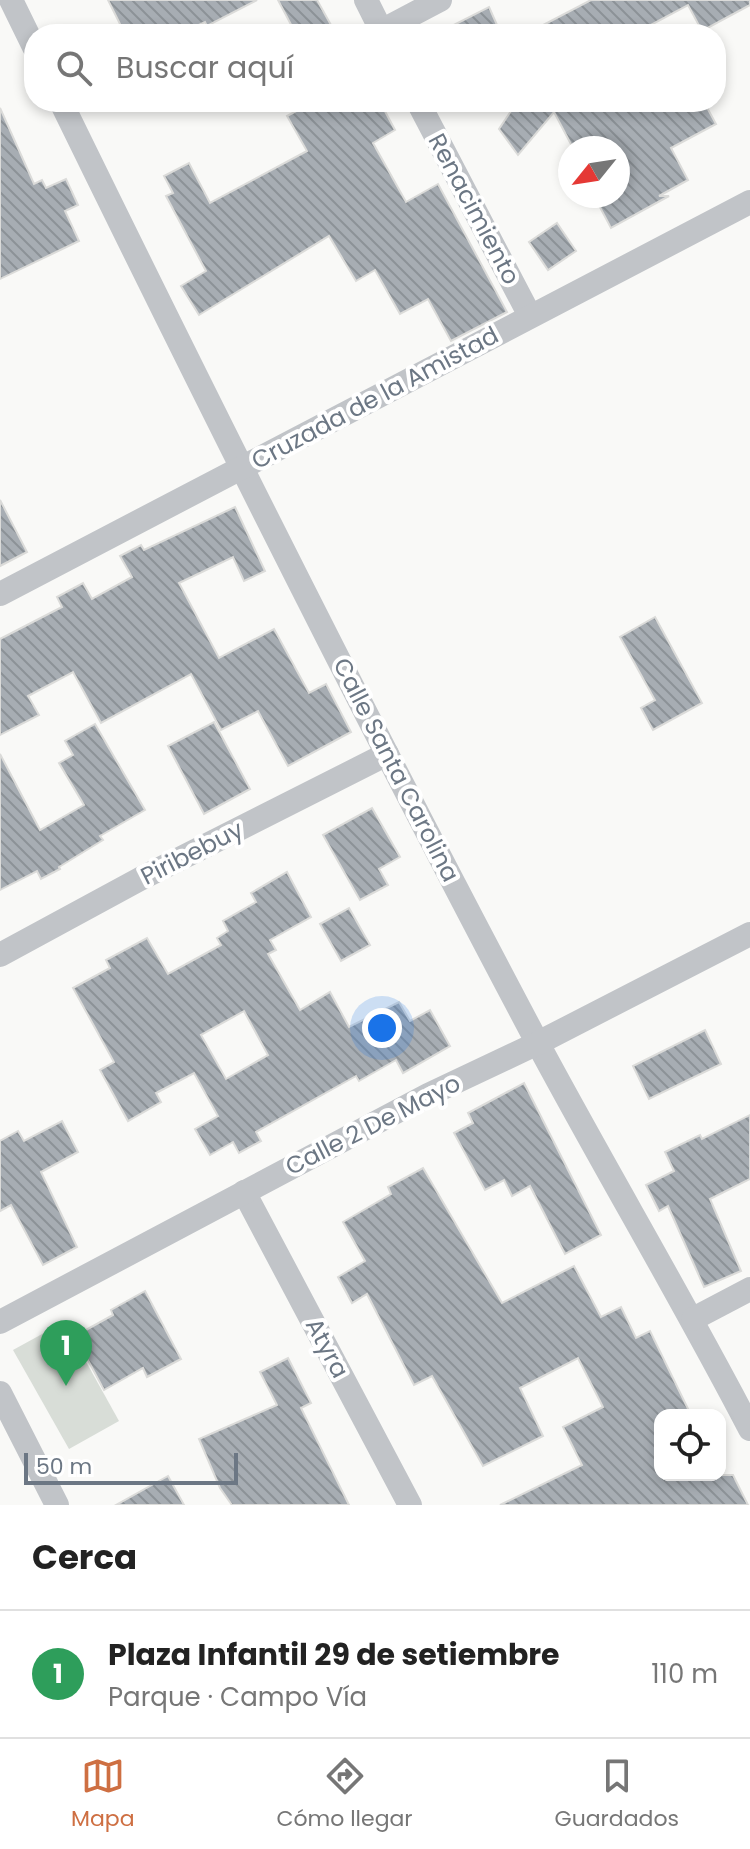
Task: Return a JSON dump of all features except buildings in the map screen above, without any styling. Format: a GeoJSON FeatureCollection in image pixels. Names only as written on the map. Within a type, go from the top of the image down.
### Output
{"type":"FeatureCollection","features":[{"type":"Feature","properties":{"kind":"street"},"geometry":{"type":"LineString","coordinates":[[11,0],[24,27]]}},
{"type":"Feature","properties":{"kind":"street"},"geometry":{"type":"LineString","coordinates":[[366,0],[378,24]]}},
{"type":"Feature","properties":{"kind":"street"},"geometry":{"type":"LineString","coordinates":[[398,24],[440,0]]}},
{"type":"Feature","properties":{"kind":"street","name":"Calle Santa Carolina"},"geometry":{"type":"LineString","coordinates":[[66,112],[241,469],[387,754],[538,1043],[693,1319],[750,1429]]}},
{"type":"Feature","properties":{"kind":"street","name":"Renacimiento"},"geometry":{"type":"LineString","coordinates":[[423,112],[530,316]]}},
{"type":"Feature","properties":{"kind":"street","name":"Cruzada de la Amistad"},"geometry":{"type":"LineString","coordinates":[[0,594],[750,202]]}},
{"type":"Feature","properties":{"kind":"street","name":"Piribebuy"},"geometry":{"type":"LineString","coordinates":[[0,955],[140,879],[387,754]]}},
{"type":"Feature","properties":{"kind":"street","name":"Calle 2 De Mayo"},"geometry":{"type":"LineString","coordinates":[[0,1322],[428,1095],[538,1043],[750,934]]}},
{"type":"Feature","properties":{"kind":"street","name":"Atyra"},"geometry":{"type":"LineString","coordinates":[[244,1192],[410,1505]]}},
{"type":"Feature","properties":{"kind":"street"},"geometry":{"type":"LineString","coordinates":[[693,1319],[750,1289]]}},
{"type":"Feature","properties":{"kind":"street"},"geometry":{"type":"LineString","coordinates":[[0,1393],[57,1505]]}},
{"type":"Feature","properties":{"kind":"shaded area"},"geometry":{"type":"Polygon","coordinates":[[[64,1322],[119,1421],[69,1449],[13,1350],[64,1322]]]}},
{"type":"Feature","properties":{"kind":"place","name":"Plaza Infantil 29 de setiembre"},"geometry":{"type":"Point","coordinates":[66,1386]}}]}
